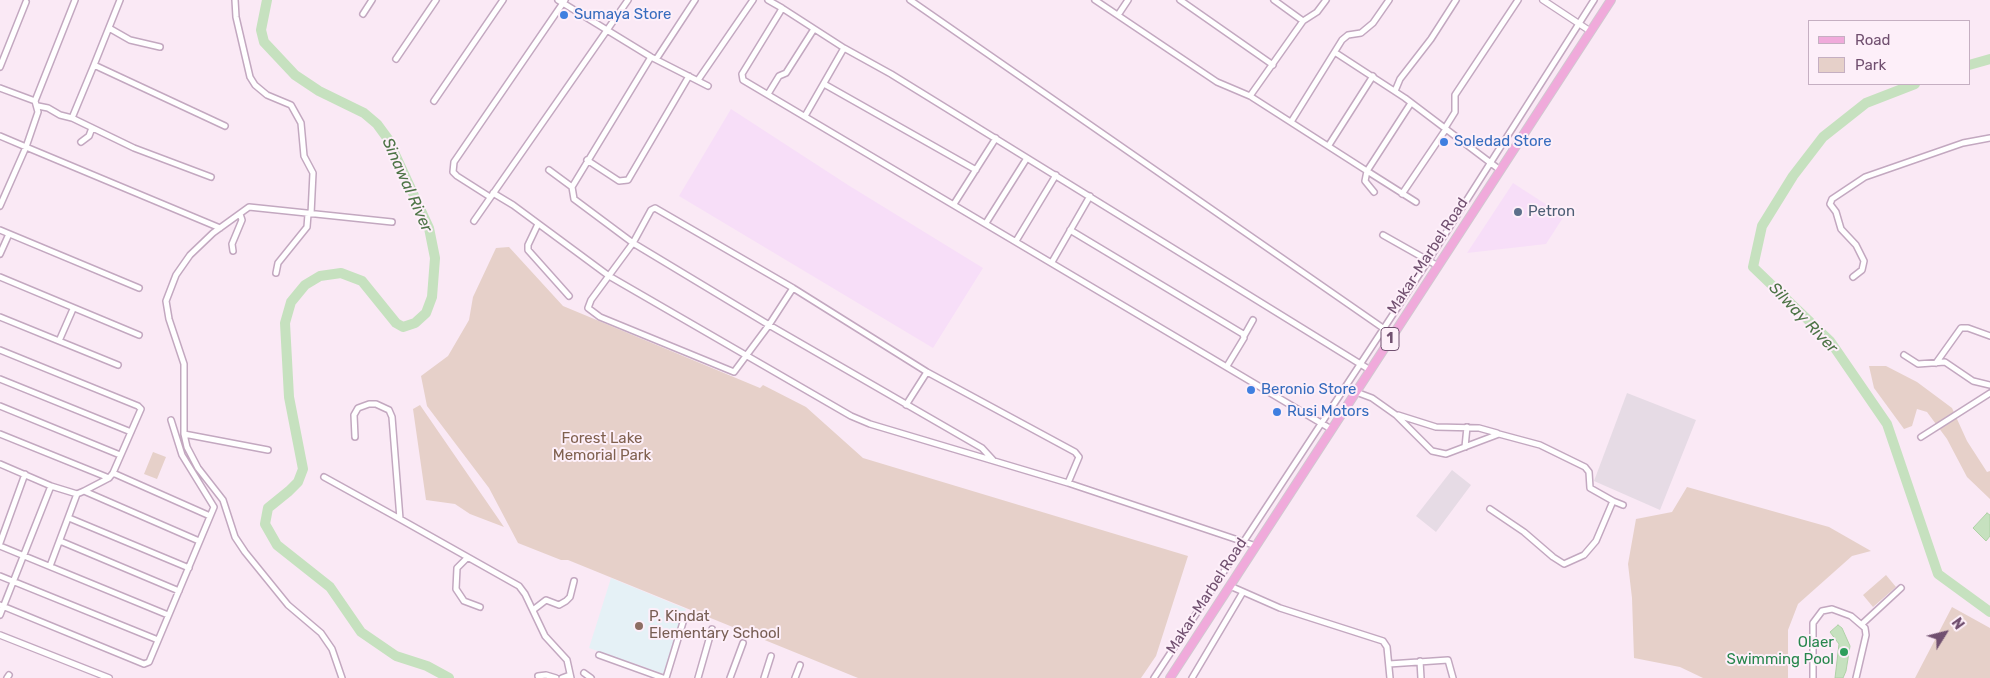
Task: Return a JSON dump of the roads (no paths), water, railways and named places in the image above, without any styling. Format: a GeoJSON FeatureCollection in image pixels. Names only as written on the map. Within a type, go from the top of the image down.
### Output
{"type":"FeatureCollection","features":[{"type":"Feature","properties":{"kind":"main road","name":"Makar-Marbel Road"},"geometry":{"type":"LineString","coordinates":[[1170,678],[1611,0]]}},
{"type":"Feature","properties":{"kind":"street"},"geometry":{"type":"LineString","coordinates":[[35,100],[75,0]]}},
{"type":"Feature","properties":{"kind":"street"},"geometry":{"type":"LineString","coordinates":[[72,118],[120,0]]}},
{"type":"Feature","properties":{"kind":"street"},"geometry":{"type":"LineString","coordinates":[[235,0],[236,17],[250,77],[255,85],[267,95],[291,105],[301,124],[304,156],[313,173],[310,214],[307,227],[278,263],[276,273]]}},
{"type":"Feature","properties":{"kind":"street"},"geometry":{"type":"LineString","coordinates":[[363,14],[372,0]]}},
{"type":"Feature","properties":{"kind":"street"},"geometry":{"type":"LineString","coordinates":[[396,59],[436,0]]}},
{"type":"Feature","properties":{"kind":"street"},"geometry":{"type":"LineString","coordinates":[[434,102],[503,0]]}},
{"type":"Feature","properties":{"kind":"street"},"geometry":{"type":"LineString","coordinates":[[474,221],[628,0]]}},
{"type":"Feature","properties":{"kind":"street"},"geometry":{"type":"LineString","coordinates":[[694,0],[654,57],[587,160],[572,187],[574,199],[633,243],[769,325],[982,448],[993,461]]}},
{"type":"Feature","properties":{"kind":"street"},"geometry":{"type":"LineString","coordinates":[[698,80],[753,0]]}},
{"type":"Feature","properties":{"kind":"street"},"geometry":{"type":"LineString","coordinates":[[768,0],[844,48],[891,74],[996,138],[1370,370]]}},
{"type":"Feature","properties":{"kind":"street"},"geometry":{"type":"LineString","coordinates":[[910,0],[1393,335]]}},
{"type":"Feature","properties":{"kind":"street"},"geometry":{"type":"LineString","coordinates":[[1095,0],[1217,82],[1250,96],[1416,202]]}},
{"type":"Feature","properties":{"kind":"street"},"geometry":{"type":"LineString","coordinates":[[1118,15],[1128,0]]}},
{"type":"Feature","properties":{"kind":"street"},"geometry":{"type":"LineString","coordinates":[[1180,0],[1273,65]]}},
{"type":"Feature","properties":{"kind":"street"},"geometry":{"type":"LineString","coordinates":[[1274,0],[1303,21]]}},
{"type":"Feature","properties":{"kind":"street"},"geometry":{"type":"LineString","coordinates":[[1250,96],[1303,21],[1317,12],[1326,0]]}},
{"type":"Feature","properties":{"kind":"street"},"geometry":{"type":"LineString","coordinates":[[1291,122],[1336,53],[1344,37],[1361,33],[1373,23],[1389,0]]}},
{"type":"Feature","properties":{"kind":"street"},"geometry":{"type":"LineString","coordinates":[[1395,91],[1400,79],[1431,39],[1456,0]]}},
{"type":"Feature","properties":{"kind":"street"},"geometry":{"type":"LineString","coordinates":[[1402,194],[1455,112],[1455,95],[1518,0]]}},
{"type":"Feature","properties":{"kind":"street"},"geometry":{"type":"LineString","coordinates":[[1543,0],[1590,31]]}},
{"type":"Feature","properties":{"kind":"street"},"geometry":{"type":"LineString","coordinates":[[1154,678],[1245,541],[1320,422],[1428,261],[1489,162],[1594,0]]}},
{"type":"Feature","properties":{"kind":"street"},"geometry":{"type":"LineString","coordinates":[[708,86],[607,30],[562,1],[454,162],[453,172],[538,224],[609,276],[851,416],[870,424],[1068,484],[1256,546]]}},
{"type":"Feature","properties":{"kind":"street"},"geometry":{"type":"LineString","coordinates":[[0,66],[26,2]]}},
{"type":"Feature","properties":{"kind":"street"},"geometry":{"type":"LineString","coordinates":[[782,8],[741,76],[768,94],[1331,429]]}},
{"type":"Feature","properties":{"kind":"street"},"geometry":{"type":"LineString","coordinates":[[109,28],[130,40],[160,47]]}},
{"type":"Feature","properties":{"kind":"street"},"geometry":{"type":"LineString","coordinates":[[768,94],[779,76],[786,73],[814,29]]}},
{"type":"Feature","properties":{"kind":"street"},"geometry":{"type":"LineString","coordinates":[[805,116],[844,48]]}},
{"type":"Feature","properties":{"kind":"street"},"geometry":{"type":"LineString","coordinates":[[1336,53],[1395,91],[1500,170]]}},
{"type":"Feature","properties":{"kind":"street"},"geometry":{"type":"LineString","coordinates":[[94,65],[225,126]]}},
{"type":"Feature","properties":{"kind":"street"},"geometry":{"type":"LineString","coordinates":[[587,160],[616,180],[622,182],[628,180],[689,76]]}},
{"type":"Feature","properties":{"kind":"street"},"geometry":{"type":"LineString","coordinates":[[1329,145],[1373,76]]}},
{"type":"Feature","properties":{"kind":"street"},"geometry":{"type":"LineString","coordinates":[[824,84],[976,170]]}},
{"type":"Feature","properties":{"kind":"street"},"geometry":{"type":"LineString","coordinates":[[0,88],[35,100],[38,106],[37,117],[26,146],[0,206]]}},
{"type":"Feature","properties":{"kind":"street"},"geometry":{"type":"LineString","coordinates":[[1374,192],[1365,182],[1367,171],[1411,103]]}},
{"type":"Feature","properties":{"kind":"street"},"geometry":{"type":"LineString","coordinates":[[38,106],[72,118],[134,148],[211,177]]}},
{"type":"Feature","properties":{"kind":"street"},"geometry":{"type":"LineString","coordinates":[[81,142],[89,136],[92,128]]}},
{"type":"Feature","properties":{"kind":"street"},"geometry":{"type":"LineString","coordinates":[[0,136],[220,228]]}},
{"type":"Feature","properties":{"kind":"street"},"geometry":{"type":"LineString","coordinates":[[954,204],[996,138]]}},
{"type":"Feature","properties":{"kind":"street"},"geometry":{"type":"LineString","coordinates":[[1853,278],[1862,270],[1864,261],[1856,245],[1841,229],[1836,212],[1830,204],[1832,199],[1864,177],[1964,143],[1990,138]]}},
{"type":"Feature","properties":{"kind":"street"},"geometry":{"type":"LineString","coordinates":[[986,223],[1027,158]]}},
{"type":"Feature","properties":{"kind":"street"},"geometry":{"type":"LineString","coordinates":[[549,170],[572,187]]}},
{"type":"Feature","properties":{"kind":"street"},"geometry":{"type":"LineString","coordinates":[[1016,240],[1056,175]]}},
{"type":"Feature","properties":{"kind":"street"},"geometry":{"type":"LineString","coordinates":[[1052,262],[1090,196]]}},
{"type":"Feature","properties":{"kind":"street"},"geometry":{"type":"LineString","coordinates":[[342,678],[332,649],[321,633],[288,605],[244,552],[235,537],[228,508],[198,468],[187,447],[184,434],[184,364],[169,319],[166,301],[176,275],[190,255],[220,228],[252,206],[392,222]]}},
{"type":"Feature","properties":{"kind":"street"},"geometry":{"type":"LineString","coordinates":[[793,288],[747,356],[736,371],[732,372],[595,315],[589,310],[588,305],[633,243],[651,210],[655,208],[793,288],[927,372],[1078,454],[1078,462],[1068,484]]}},
{"type":"Feature","properties":{"kind":"street"},"geometry":{"type":"LineString","coordinates":[[233,251],[232,244],[242,220],[240,214]]}},
{"type":"Feature","properties":{"kind":"street"},"geometry":{"type":"LineString","coordinates":[[538,224],[528,245],[528,250],[570,296]]}},
{"type":"Feature","properties":{"kind":"street"},"geometry":{"type":"LineString","coordinates":[[0,230],[139,288]]}},
{"type":"Feature","properties":{"kind":"street"},"geometry":{"type":"LineString","coordinates":[[1070,230],[1244,336]]}},
{"type":"Feature","properties":{"kind":"street"},"geometry":{"type":"LineString","coordinates":[[0,254],[9,234]]}},
{"type":"Feature","properties":{"kind":"street"},"geometry":{"type":"LineString","coordinates":[[1383,235],[1438,266]]}},
{"type":"Feature","properties":{"kind":"street"},"geometry":{"type":"LineString","coordinates":[[0,277],[73,309],[140,335]]}},
{"type":"Feature","properties":{"kind":"street"},"geometry":{"type":"LineString","coordinates":[[59,341],[73,309]]}},
{"type":"Feature","properties":{"kind":"street"},"geometry":{"type":"LineString","coordinates":[[0,318],[118,365]]}},
{"type":"Feature","properties":{"kind":"street"},"geometry":{"type":"LineString","coordinates":[[1227,366],[1253,320]]}},
{"type":"Feature","properties":{"kind":"street"},"geometry":{"type":"LineString","coordinates":[[1936,363],[1962,328],[1968,328],[1990,336]]}},
{"type":"Feature","properties":{"kind":"street"},"geometry":{"type":"LineString","coordinates":[[0,350],[138,406],[141,409],[111,475],[84,492],[77,494],[51,486],[26,474],[1,466]]}},
{"type":"Feature","properties":{"kind":"street"},"geometry":{"type":"LineString","coordinates":[[1904,355],[1918,364],[1945,362],[1973,381],[1990,385]]}},
{"type":"Feature","properties":{"kind":"street"},"geometry":{"type":"LineString","coordinates":[[906,404],[927,372]]}},
{"type":"Feature","properties":{"kind":"street"},"geometry":{"type":"LineString","coordinates":[[0,379],[131,432]]}},
{"type":"Feature","properties":{"kind":"street"},"geometry":{"type":"LineString","coordinates":[[1356,392],[1372,398],[1396,415],[1432,451],[1446,454],[1499,434]]}},
{"type":"Feature","properties":{"kind":"street"},"geometry":{"type":"LineString","coordinates":[[1921,436],[1990,393]]}},
{"type":"Feature","properties":{"kind":"street"},"geometry":{"type":"LineString","coordinates":[[355,437],[354,415],[358,408],[363,405],[376,404],[389,410],[392,417],[400,519]]}},
{"type":"Feature","properties":{"kind":"street"},"geometry":{"type":"LineString","coordinates":[[0,406],[120,455]]}},
{"type":"Feature","properties":{"kind":"street"},"geometry":{"type":"LineString","coordinates":[[1396,415],[1436,428],[1479,428],[1540,445],[1585,467],[1589,472],[1590,488],[1623,505]]}},
{"type":"Feature","properties":{"kind":"street"},"geometry":{"type":"LineString","coordinates":[[2,606],[144,664],[149,662],[214,507],[182,455],[171,420]]}},
{"type":"Feature","properties":{"kind":"street"},"geometry":{"type":"LineString","coordinates":[[1465,447],[1467,427]]}},
{"type":"Feature","properties":{"kind":"street"},"geometry":{"type":"LineString","coordinates":[[0,434],[111,475],[210,516]]}},
{"type":"Feature","properties":{"kind":"street"},"geometry":{"type":"LineString","coordinates":[[184,434],[268,450]]}},
{"type":"Feature","properties":{"kind":"street"},"geometry":{"type":"LineString","coordinates":[[26,474],[0,544],[24,556],[168,615]]}},
{"type":"Feature","properties":{"kind":"street"},"geometry":{"type":"LineString","coordinates":[[324,477],[467,558],[514,582],[525,594],[545,636],[567,660],[571,676],[562,678]]}},
{"type":"Feature","properties":{"kind":"street"},"geometry":{"type":"LineString","coordinates":[[0,615],[51,486]]}},
{"type":"Feature","properties":{"kind":"street"},"geometry":{"type":"LineString","coordinates":[[84,492],[199,541]]}},
{"type":"Feature","properties":{"kind":"street"},"geometry":{"type":"LineString","coordinates":[[50,566],[77,494]]}},
{"type":"Feature","properties":{"kind":"street"},"geometry":{"type":"LineString","coordinates":[[1490,509],[1524,532],[1564,564],[1584,555],[1596,541],[1613,501]]}},
{"type":"Feature","properties":{"kind":"street"},"geometry":{"type":"LineString","coordinates":[[69,518],[189,568]]}},
{"type":"Feature","properties":{"kind":"street"},"geometry":{"type":"LineString","coordinates":[[60,542],[179,591]]}},
{"type":"Feature","properties":{"kind":"street"},"geometry":{"type":"LineString","coordinates":[[467,558],[457,568],[456,591],[464,600],[480,607]]}},
{"type":"Feature","properties":{"kind":"street"},"geometry":{"type":"LineString","coordinates":[[0,576],[158,640]]}},
{"type":"Feature","properties":{"kind":"street"},"geometry":{"type":"LineString","coordinates":[[533,610],[546,600],[559,604],[566,601],[570,597],[574,582]]}},
{"type":"Feature","properties":{"kind":"street"},"geometry":{"type":"LineString","coordinates":[[1230,586],[1280,608],[1383,641],[1387,645],[1390,678]]}},
{"type":"Feature","properties":{"kind":"street"},"geometry":{"type":"LineString","coordinates":[[1862,624],[1901,588]]}},
{"type":"Feature","properties":{"kind":"street"},"geometry":{"type":"LineString","coordinates":[[1192,678],[1242,592]]}},
{"type":"Feature","properties":{"kind":"street"},"geometry":{"type":"LineString","coordinates":[[1813,678],[1813,623],[1818,615],[1826,610],[1841,610],[1862,624],[1866,635],[1856,678]]}},
{"type":"Feature","properties":{"kind":"street"},"geometry":{"type":"LineString","coordinates":[[599,655],[665,678],[684,619]]}},
{"type":"Feature","properties":{"kind":"street"},"geometry":{"type":"LineString","coordinates":[[698,678],[712,629]]}},
{"type":"Feature","properties":{"kind":"street"},"geometry":{"type":"LineString","coordinates":[[0,635],[109,678]]}},
{"type":"Feature","properties":{"kind":"street"},"geometry":{"type":"LineString","coordinates":[[730,678],[743,643]]}},
{"type":"Feature","properties":{"kind":"street"},"geometry":{"type":"LineString","coordinates":[[764,678],[771,656]]}},
{"type":"Feature","properties":{"kind":"street"},"geometry":{"type":"LineString","coordinates":[[1389,664],[1449,660],[1453,678]]}},
{"type":"Feature","properties":{"kind":"street"},"geometry":{"type":"LineString","coordinates":[[1420,661],[1421,678]]}},
{"type":"Feature","properties":{"kind":"street"},"geometry":{"type":"LineString","coordinates":[[795,678],[800,665]]}},
{"type":"Feature","properties":{"kind":"street"},"geometry":{"type":"LineString","coordinates":[[584,673],[591,678]]}},
{"type":"Feature","properties":{"kind":"street"},"geometry":{"type":"LineString","coordinates":[[538,676],[546,675],[556,678]]}},
{"type":"Feature","properties":{"kind":"waterway","name":"Sinawal River"},"geometry":{"type":"LineString","coordinates":[[267,0],[261,30],[264,42],[295,75],[319,91],[364,113],[377,124],[388,139],[429,228],[435,258],[432,297],[426,313],[415,323],[403,327],[396,323],[362,281],[341,273],[320,276],[305,285],[291,302],[285,323],[289,397],[303,469],[298,482],[268,508],[265,524],[277,545],[330,587],[361,632],[396,656],[427,666],[449,678]]}},
{"type":"Feature","properties":{"kind":"waterway","name":"Silway River"},"geometry":{"type":"LineString","coordinates":[[1970,65],[1990,59]]}},
{"type":"Feature","properties":{"kind":"waterway","name":"Silway River"},"geometry":{"type":"LineString","coordinates":[[1912,85],[1866,103],[1823,137],[1793,176],[1762,226],[1753,267],[1830,341],[1887,424],[1938,574],[1990,612]]}},
{"type":"Feature","properties":{"kind":"place","name":"Sumaya Store"},"geometry":{"type":"Point","coordinates":[564,15]}},
{"type":"Feature","properties":{"kind":"place","name":"Soledad Store"},"geometry":{"type":"Point","coordinates":[1444,142]}},
{"type":"Feature","properties":{"kind":"place","name":"Petron"},"geometry":{"type":"Point","coordinates":[1518,212]}},
{"type":"Feature","properties":{"kind":"place","name":"Beronio Store"},"geometry":{"type":"Point","coordinates":[1251,390]}},
{"type":"Feature","properties":{"kind":"place","name":"Rusi Motors"},"geometry":{"type":"Point","coordinates":[1277,412]}},
{"type":"Feature","properties":{"kind":"place","name":"P. Kindat Elementary School"},"geometry":{"type":"Point","coordinates":[639,626]}},
{"type":"Feature","properties":{"kind":"place","name":"Olaer Swimming Pool"},"geometry":{"type":"Point","coordinates":[1844,652]}},
{"type":"Feature","properties":{"kind":"park label","name":"Forest Lake Memorial Park"},"geometry":{"type":"Point","coordinates":[602,448]}}]}
